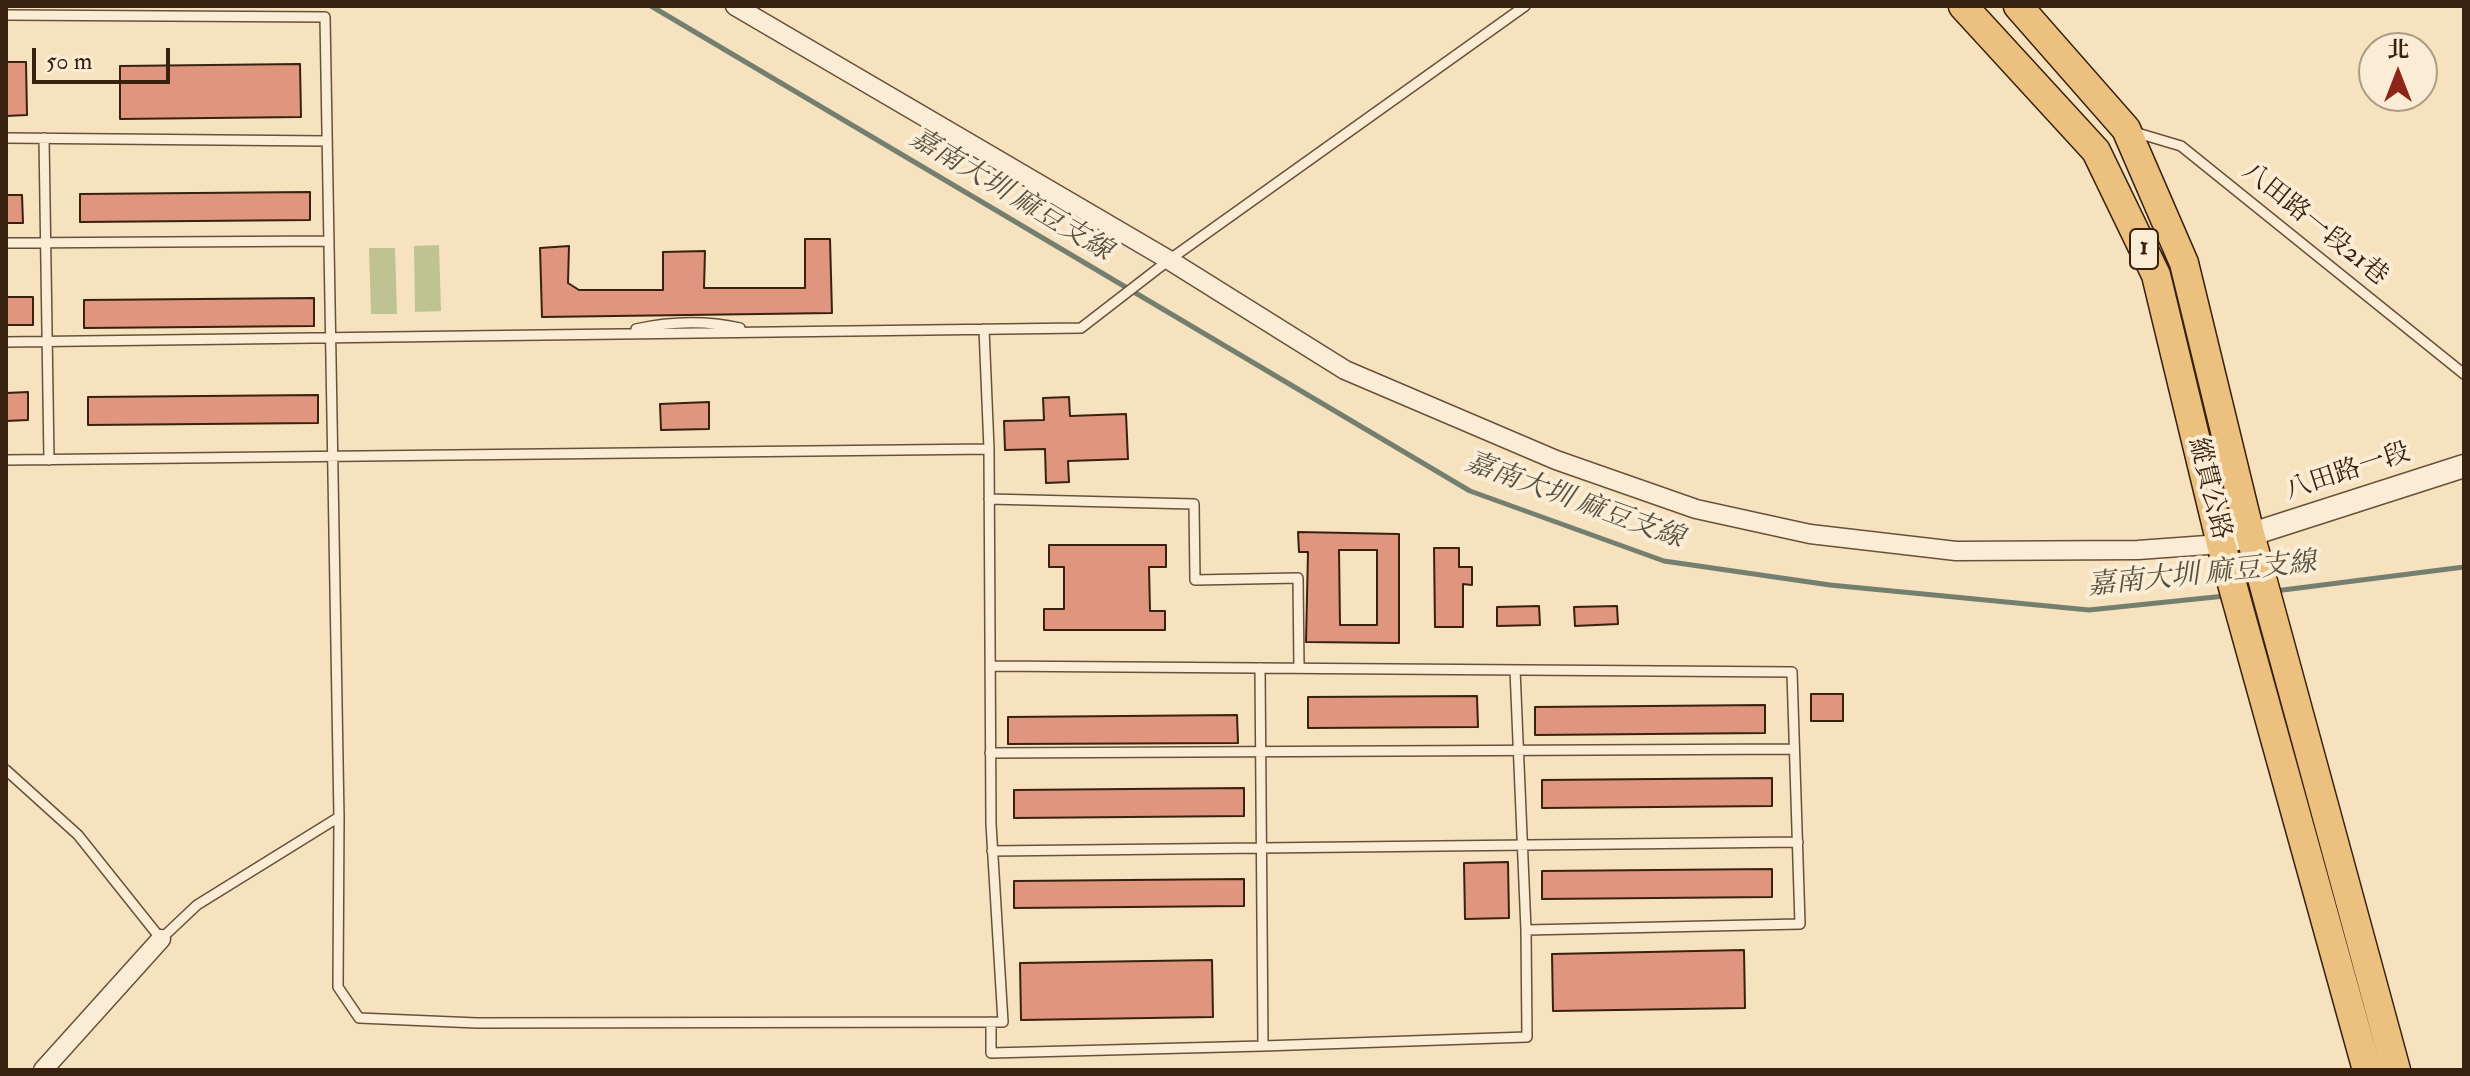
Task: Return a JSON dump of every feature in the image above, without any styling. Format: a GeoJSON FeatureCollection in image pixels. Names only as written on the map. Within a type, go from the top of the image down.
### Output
{"type":"FeatureCollection","features":[{"type":"Feature","properties":{"kind":"main road","name":"縱貫公路"},"geometry":{"type":"LineString","coordinates":[[1963,6],[2096,151],[2156,275],[2221,544],[2367,1070]]}},
{"type":"Feature","properties":{"kind":"main road","name":"縱貫公路"},"geometry":{"type":"LineString","coordinates":[[2018,6],[2126,129],[2184,263],[2250,534],[2396,1070]]}},
{"type":"Feature","properties":{"kind":"street"},"geometry":{"type":"LineString","coordinates":[[735,6],[1169,260],[1345,370],[1556,460],[1696,509],[1810,534],[1956,551],[2138,550],[2221,544]]}},
{"type":"Feature","properties":{"kind":"street","name":"八田路一段"},"geometry":{"type":"LineString","coordinates":[[2221,544],[2464,466]]}},
{"type":"Feature","properties":{"kind":"street"},"geometry":{"type":"LineString","coordinates":[[43,1070],[161,939]]}},
{"type":"Feature","properties":{"kind":"lane"},"geometry":{"type":"LineString","coordinates":[[6,342],[1081,328],[1169,260],[1525,6]]}},
{"type":"Feature","properties":{"kind":"lane"},"geometry":{"type":"LineString","coordinates":[[6,15],[325,17],[339,817],[338,987],[359,1018],[477,1023],[1003,1022],[992,851],[989,449],[984,329]]}},
{"type":"Feature","properties":{"kind":"lane","name":"八田路一段21巷"},"geometry":{"type":"LineString","coordinates":[[2126,129],[2181,146],[2464,374]]}},
{"type":"Feature","properties":{"kind":"lane"},"geometry":{"type":"LineString","coordinates":[[6,138],[325,141]]}},
{"type":"Feature","properties":{"kind":"lane"},"geometry":{"type":"LineString","coordinates":[[44,138],[49,460]]}},
{"type":"Feature","properties":{"kind":"lane"},"geometry":{"type":"LineString","coordinates":[[6,243],[328,241]]}},
{"type":"Feature","properties":{"kind":"lane"},"geometry":{"type":"LineString","coordinates":[[6,460],[989,449]]}},
{"type":"Feature","properties":{"kind":"lane"},"geometry":{"type":"LineString","coordinates":[[989,499],[1194,504],[1195,580],[1298,578],[1299,668]]}},
{"type":"Feature","properties":{"kind":"lane"},"geometry":{"type":"LineString","coordinates":[[990,666],[1792,672],[1800,924],[1526,930]]}},
{"type":"Feature","properties":{"kind":"lane"},"geometry":{"type":"LineString","coordinates":[[1260,668],[1263,1046]]}},
{"type":"Feature","properties":{"kind":"lane"},"geometry":{"type":"LineString","coordinates":[[991,1022],[991,1053],[1527,1037],[1526,930],[1515,670]]}},
{"type":"Feature","properties":{"kind":"lane"},"geometry":{"type":"LineString","coordinates":[[990,753],[1794,749]]}},
{"type":"Feature","properties":{"kind":"lane"},"geometry":{"type":"LineString","coordinates":[[6,770],[78,835],[161,939],[197,905],[339,817]]}},
{"type":"Feature","properties":{"kind":"lane"},"geometry":{"type":"LineString","coordinates":[[992,851],[1798,842]]}},
{"type":"Feature","properties":{"kind":"green space"},"geometry":{"type":"Polygon","coordinates":[[[439,245],[441,311],[415,312],[414,246],[439,245]]]}},
{"type":"Feature","properties":{"kind":"green space"},"geometry":{"type":"Polygon","coordinates":[[[369,248],[395,248],[397,314],[371,314],[369,248]]]}},
{"type":"Feature","properties":{"kind":"building"},"geometry":{"type":"Polygon","coordinates":[[[6,62],[26,62],[27,115],[6,116],[6,62]]]}},
{"type":"Feature","properties":{"kind":"building"},"geometry":{"type":"Polygon","coordinates":[[[300,64],[301,117],[120,119],[120,66],[300,64]]]}},
{"type":"Feature","properties":{"kind":"building"},"geometry":{"type":"Polygon","coordinates":[[[310,192],[310,220],[80,222],[80,194],[310,192]]]}},
{"type":"Feature","properties":{"kind":"building"},"geometry":{"type":"Polygon","coordinates":[[[6,195],[22,195],[23,223],[6,223],[6,195]]]}},
{"type":"Feature","properties":{"kind":"building"},"geometry":{"type":"Polygon","coordinates":[[[805,239],[830,239],[832,313],[542,317],[540,248],[569,246],[568,283],[579,290],[663,290],[663,252],[705,251],[704,288],[805,288],[805,239]]]}},
{"type":"Feature","properties":{"kind":"building"},"geometry":{"type":"Polygon","coordinates":[[[6,297],[33,297],[33,325],[6,325],[6,297]]]}},
{"type":"Feature","properties":{"kind":"building"},"geometry":{"type":"Polygon","coordinates":[[[314,298],[314,326],[84,328],[84,300],[314,298]]]}},
{"type":"Feature","properties":{"kind":"building"},"geometry":{"type":"Polygon","coordinates":[[[28,392],[28,420],[6,421],[6,393],[28,392]]]}},
{"type":"Feature","properties":{"kind":"building"},"geometry":{"type":"Polygon","coordinates":[[[318,395],[318,423],[88,425],[88,397],[318,395]]]}},
{"type":"Feature","properties":{"kind":"building"},"geometry":{"type":"Polygon","coordinates":[[[1069,397],[1070,416],[1126,414],[1128,459],[1068,461],[1069,482],[1046,483],[1045,449],[1005,450],[1004,421],[1044,420],[1043,398],[1069,397]]]}},
{"type":"Feature","properties":{"kind":"building"},"geometry":{"type":"Polygon","coordinates":[[[709,402],[709,429],[661,430],[660,404],[709,402]]]}},
{"type":"Feature","properties":{"kind":"building"},"geometry":{"type":"Polygon","coordinates":[[[1298,532],[1399,534],[1399,643],[1306,642],[1308,552],[1299,552],[1298,532]],[[1339,550],[1340,625],[1377,625],[1377,550],[1339,550]]]}},
{"type":"Feature","properties":{"kind":"building"},"geometry":{"type":"Polygon","coordinates":[[[1049,545],[1166,545],[1166,567],[1149,567],[1150,611],[1165,611],[1165,630],[1044,630],[1044,609],[1064,609],[1064,567],[1049,567],[1049,545]]]}},
{"type":"Feature","properties":{"kind":"building"},"geometry":{"type":"Polygon","coordinates":[[[1434,548],[1459,548],[1459,567],[1472,567],[1472,585],[1463,584],[1463,627],[1435,627],[1434,548]]]}},
{"type":"Feature","properties":{"kind":"building"},"geometry":{"type":"Polygon","coordinates":[[[1539,606],[1540,625],[1497,626],[1497,607],[1539,606]]]}},
{"type":"Feature","properties":{"kind":"building"},"geometry":{"type":"Polygon","coordinates":[[[1617,606],[1618,624],[1575,626],[1574,607],[1617,606]]]}},
{"type":"Feature","properties":{"kind":"building"},"geometry":{"type":"Polygon","coordinates":[[[1811,694],[1843,694],[1843,721],[1811,721],[1811,694]]]}},
{"type":"Feature","properties":{"kind":"building"},"geometry":{"type":"Polygon","coordinates":[[[1477,696],[1478,727],[1308,728],[1308,697],[1477,696]]]}},
{"type":"Feature","properties":{"kind":"building"},"geometry":{"type":"Polygon","coordinates":[[[1765,705],[1765,733],[1535,735],[1535,707],[1765,705]]]}},
{"type":"Feature","properties":{"kind":"building"},"geometry":{"type":"Polygon","coordinates":[[[1237,715],[1238,743],[1008,744],[1008,717],[1237,715]]]}},
{"type":"Feature","properties":{"kind":"building"},"geometry":{"type":"Polygon","coordinates":[[[1772,778],[1772,806],[1542,808],[1542,780],[1772,778]]]}},
{"type":"Feature","properties":{"kind":"building"},"geometry":{"type":"Polygon","coordinates":[[[1244,788],[1244,816],[1014,818],[1014,790],[1244,788]]]}},
{"type":"Feature","properties":{"kind":"building"},"geometry":{"type":"Polygon","coordinates":[[[1508,862],[1509,918],[1465,919],[1464,863],[1508,862]]]}},
{"type":"Feature","properties":{"kind":"building"},"geometry":{"type":"Polygon","coordinates":[[[1772,869],[1772,897],[1542,899],[1542,871],[1772,869]]]}},
{"type":"Feature","properties":{"kind":"building"},"geometry":{"type":"Polygon","coordinates":[[[1244,879],[1244,906],[1014,908],[1014,881],[1244,879]]]}},
{"type":"Feature","properties":{"kind":"building"},"geometry":{"type":"Polygon","coordinates":[[[1744,950],[1745,1008],[1553,1011],[1552,954],[1744,950]]]}},
{"type":"Feature","properties":{"kind":"building"},"geometry":{"type":"Polygon","coordinates":[[[1212,960],[1213,1017],[1021,1020],[1020,963],[1212,960]]]}},
{"type":"Feature","properties":{"kind":"waterway","name":"嘉南大圳 麻豆支線"},"geometry":{"type":"LineString","coordinates":[[651,6],[1470,491],[1664,561],[1830,585],[2089,610],[2225,596]]}},
{"type":"Feature","properties":{"kind":"waterway","name":"嘉南大圳 麻豆支線"},"geometry":{"type":"LineString","coordinates":[[2275,591],[2464,567]]}}]}
